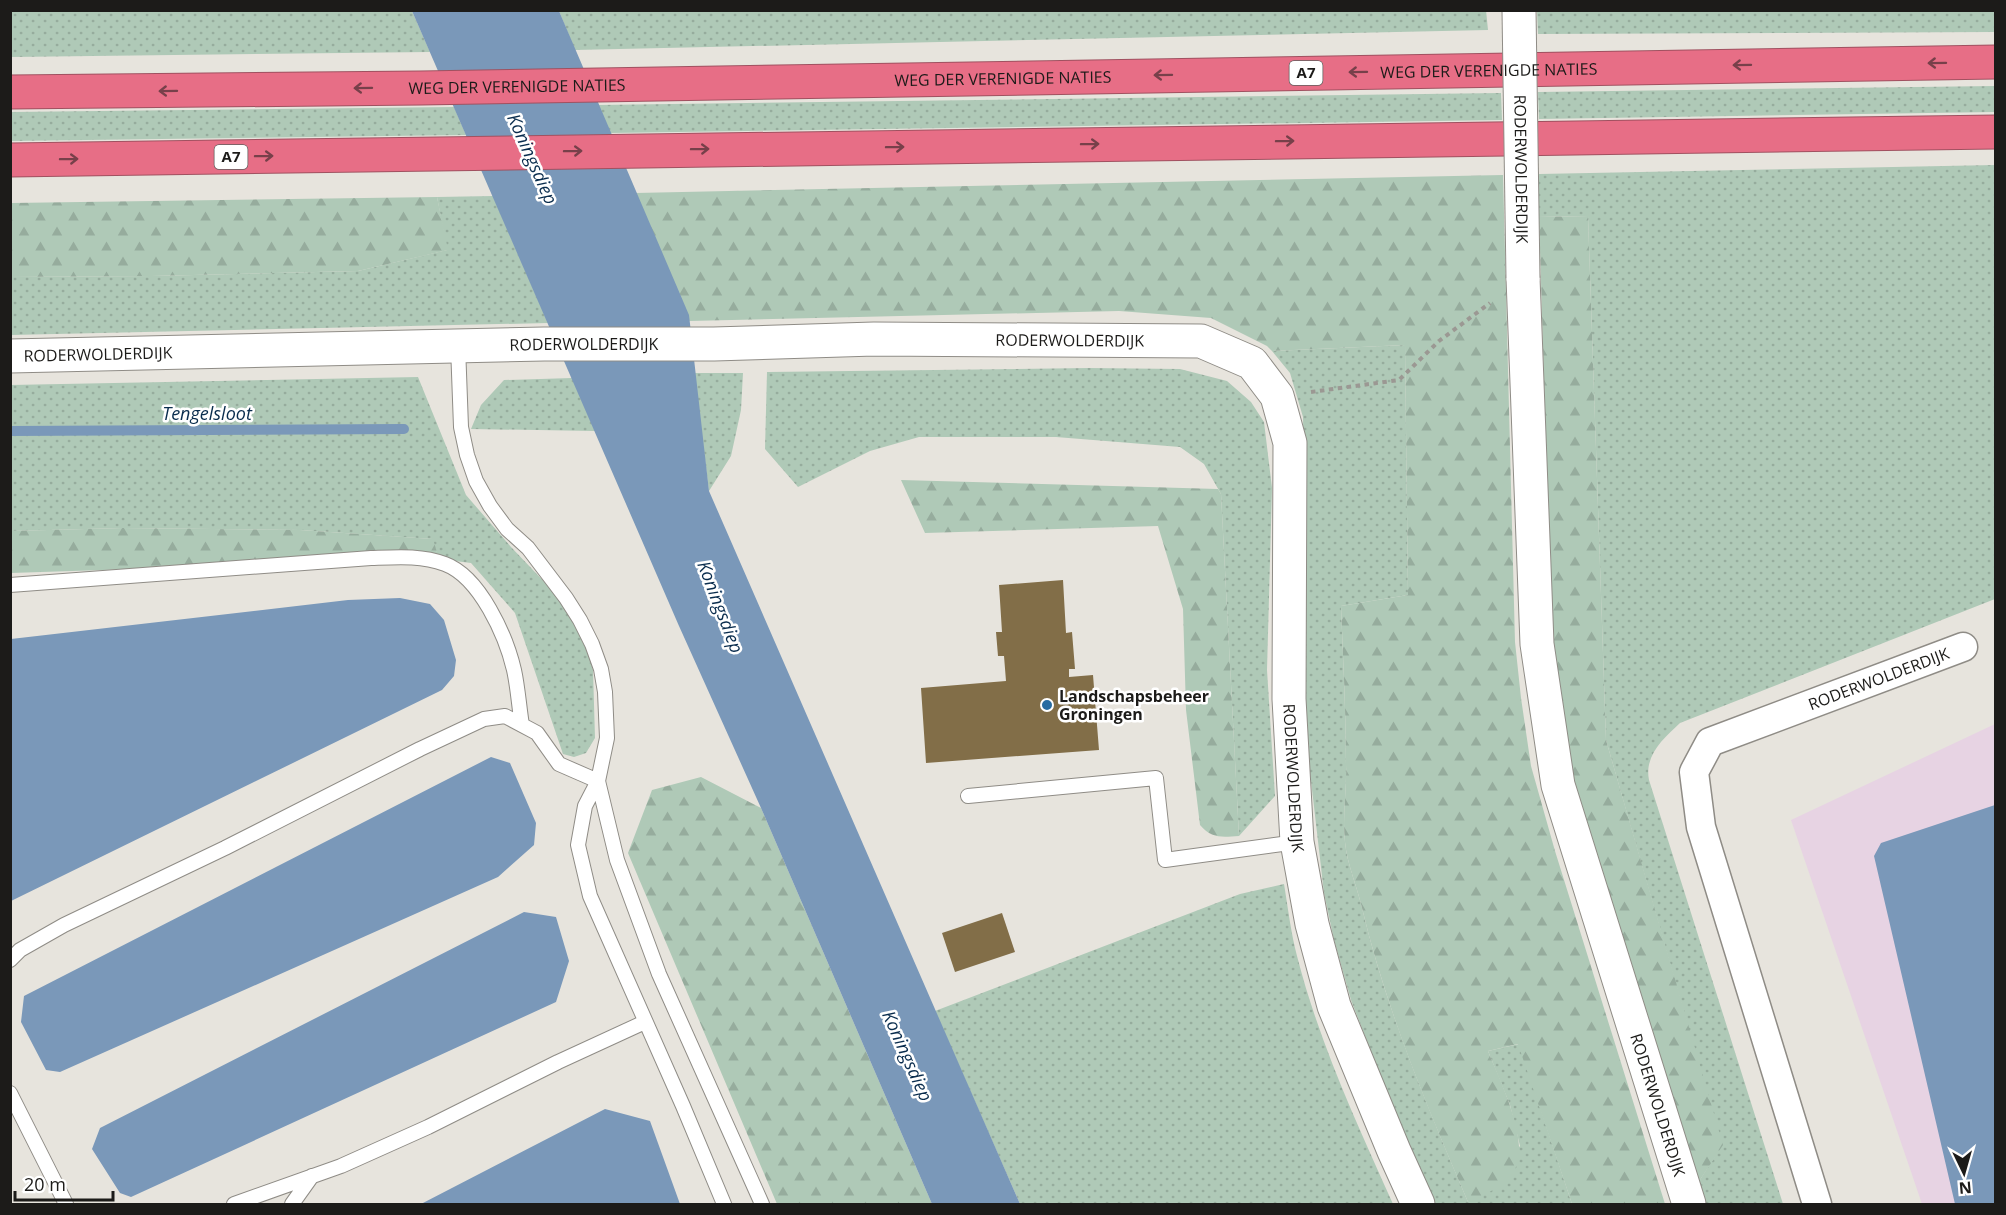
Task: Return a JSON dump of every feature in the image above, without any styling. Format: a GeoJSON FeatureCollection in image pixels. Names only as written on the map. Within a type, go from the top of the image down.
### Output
{"type":"FeatureCollection","features":[{"type":"Feature","properties":{"kind":"highway","name":"WEG DER VERENIGDE NATIES"},"geometry":{"type":"LineString","coordinates":[[10,92],[421,88],[1995,62]]}},
{"type":"Feature","properties":{"kind":"highway","name":"A7"},"geometry":{"type":"LineString","coordinates":[[10,160],[1995,132]]}},
{"type":"Feature","properties":{"kind":"street","name":"RODERWOLDERDIJK"},"geometry":{"type":"LineString","coordinates":[[1519,10],[1523,279],[1537,644],[1558,785],[1689,1204]]}},
{"type":"Feature","properties":{"kind":"street","name":"RODERWOLDERDIJK"},"geometry":{"type":"LineString","coordinates":[[10,356],[544,344],[714,344],[874,339],[1201,341],[1252,363],[1277,396],[1290,443],[1289,699],[1298,842],[1312,924],[1334,1006],[1418,1204]]}},
{"type":"Feature","properties":{"kind":"street","name":"RODERWOLDERDIJK"},"geometry":{"type":"LineString","coordinates":[[1817,1204],[1701,827],[1694,772],[1710,742],[1963,647]]}},
{"type":"Feature","properties":{"kind":"lane"},"geometry":{"type":"LineString","coordinates":[[458,346],[462,427],[466,455],[476,482],[490,506],[528,548],[566,597],[592,644],[601,669],[605,692],[607,738],[598,781],[585,806],[578,845],[590,896],[724,1204]]}},
{"type":"Feature","properties":{"kind":"lane"},"geometry":{"type":"LineString","coordinates":[[10,585],[371,558],[419,557],[447,565],[470,581],[496,619],[513,669],[522,725]]}},
{"type":"Feature","properties":{"kind":"lane"},"geometry":{"type":"LineString","coordinates":[[10,960],[20,950],[64,925],[484,719],[505,716],[537,733],[559,764],[598,781]]}},
{"type":"Feature","properties":{"kind":"lane"},"geometry":{"type":"LineString","coordinates":[[968,796],[1156,778],[1165,860],[1298,842]]}},
{"type":"Feature","properties":{"kind":"lane"},"geometry":{"type":"LineString","coordinates":[[598,781],[617,860],[659,974],[762,1204]]}},
{"type":"Feature","properties":{"kind":"lane"},"geometry":{"type":"LineString","coordinates":[[234,1204],[341,1166],[428,1127],[558,1062],[645,1022]]}},
{"type":"Feature","properties":{"kind":"lane"},"geometry":{"type":"LineString","coordinates":[[10,1093],[66,1204]]}},
{"type":"Feature","properties":{"kind":"lane"},"geometry":{"type":"LineString","coordinates":[[292,1204],[312,1176]]}},
{"type":"Feature","properties":{"kind":"path"},"geometry":{"type":"LineString","coordinates":[[1277,396],[1399,380],[1439,341],[1523,279]]}},
{"type":"Feature","properties":{"kind":"shaded area"},"geometry":{"type":"Polygon","coordinates":[[[1995,724],[1995,1204],[1922,1204],[1791,820],[1995,724]]]}},
{"type":"Feature","properties":{"kind":"green space"},"geometry":{"type":"Polygon","coordinates":[[[1486,10],[1488,30],[575,50],[559,11],[1486,10]]]}},
{"type":"Feature","properties":{"kind":"green space"},"geometry":{"type":"Polygon","coordinates":[[[1995,10],[1995,32],[1538,34],[1537,11],[1995,10]]]}},
{"type":"Feature","properties":{"kind":"green space"},"geometry":{"type":"Polygon","coordinates":[[[10,11],[412,11],[430,52],[11,57],[10,11]]]}},
{"type":"Feature","properties":{"kind":"green space"},"geometry":{"type":"Polygon","coordinates":[[[1995,86],[1995,112],[1539,119],[1538,92],[1995,86]]]}},
{"type":"Feature","properties":{"kind":"green space"},"geometry":{"type":"Polygon","coordinates":[[[1501,93],[1502,120],[610,133],[598,105],[1501,93]]]}},
{"type":"Feature","properties":{"kind":"green space"},"geometry":{"type":"Polygon","coordinates":[[[454,107],[466,135],[11,141],[10,112],[454,107]]]}},
{"type":"Feature","properties":{"kind":"green space"},"geometry":{"type":"Polygon","coordinates":[[[1995,165],[1995,599],[1680,723],[1657,748],[1649,763],[1649,780],[1783,1204],[1702,1204],[1696,1186],[1722,1145],[1606,740],[1588,216],[1539,217],[1539,174],[1995,165]]]}},
{"type":"Feature","properties":{"kind":"green space"},"geometry":{"type":"Polygon","coordinates":[[[1503,175],[1515,642],[1531,766],[1555,851],[1665,1204],[1572,1204],[1518,1044],[1488,1051],[1516,1125],[1519,1155],[1516,1167],[1502,1184],[1468,1202],[1423,1093],[1383,984],[1345,842],[1346,745],[1341,606],[1408,595],[1405,345],[1272,351],[1267,346],[1211,318],[1119,311],[689,321],[635,193],[1503,175]]]}},
{"type":"Feature","properties":{"kind":"green space"},"geometry":{"type":"Polygon","coordinates":[[[493,196],[548,323],[11,335],[10,277],[358,271],[447,250],[437,197],[493,196]]]}},
{"type":"Feature","properties":{"kind":"green space"},"geometry":{"type":"Polygon","coordinates":[[[437,197],[448,250],[358,271],[11,277],[11,203],[437,197]]]}},
{"type":"Feature","properties":{"kind":"green space"},"geometry":{"type":"Polygon","coordinates":[[[1588,216],[1606,740],[1723,1145],[1696,1186],[1567,757],[1552,641],[1539,217],[1588,216]]]}},
{"type":"Feature","properties":{"kind":"green space"},"geometry":{"type":"Polygon","coordinates":[[[1405,345],[1408,595],[1341,606],[1346,725],[1344,832],[1346,850],[1395,1021],[1468,1202],[1520,1146],[1510,1105],[1488,1051],[1519,1044],[1572,1204],[1435,1204],[1389,1098],[1351,1000],[1334,940],[1324,893],[1305,729],[1303,417],[1290,373],[1272,351],[1405,345]]]}},
{"type":"Feature","properties":{"kind":"green space"},"geometry":{"type":"Polygon","coordinates":[[[1180,369],[1227,381],[1251,402],[1264,422],[1272,488],[1267,670],[1275,796],[1239,836],[1221,494],[1204,464],[1180,447],[1056,437],[919,437],[870,451],[798,487],[765,449],[767,372],[1180,369]]]}},
{"type":"Feature","properties":{"kind":"green space"},"geometry":{"type":"Polygon","coordinates":[[[694,373],[743,373],[741,410],[731,456],[709,491],[694,373]]]}},
{"type":"Feature","properties":{"kind":"green space"},"geometry":{"type":"Polygon","coordinates":[[[418,377],[466,495],[554,592],[583,633],[593,670],[595,738],[586,753],[574,757],[563,754],[515,613],[471,563],[439,559],[432,539],[300,530],[123,528],[11,531],[10,385],[418,377]]]}},
{"type":"Feature","properties":{"kind":"green space"},"geometry":{"type":"Polygon","coordinates":[[[572,378],[595,431],[471,429],[481,405],[504,380],[572,378]]]}},
{"type":"Feature","properties":{"kind":"green space"},"geometry":{"type":"Polygon","coordinates":[[[901,480],[1218,489],[1221,494],[1239,836],[1213,835],[1200,825],[1186,710],[1183,609],[1158,526],[925,533],[901,480]]]}},
{"type":"Feature","properties":{"kind":"green space"},"geometry":{"type":"Polygon","coordinates":[[[123,528],[300,530],[433,539],[439,559],[11,573],[10,531],[123,528]]]}},
{"type":"Feature","properties":{"kind":"green space"},"geometry":{"type":"Polygon","coordinates":[[[701,777],[761,808],[932,1204],[777,1204],[628,853],[652,790],[701,777]]]}},
{"type":"Feature","properties":{"kind":"green space"},"geometry":{"type":"Polygon","coordinates":[[[1284,884],[1295,947],[1316,1020],[1393,1204],[1020,1204],[935,1011],[1240,894],[1284,884]]]}},
{"type":"Feature","properties":{"kind":"water","name":"Koningsdiep"},"geometry":{"type":"Polygon","coordinates":[[[412,11],[559,11],[689,315],[709,491],[1020,1204],[932,1204],[412,11]]]}},
{"type":"Feature","properties":{"kind":"water"},"geometry":{"type":"Polygon","coordinates":[[[400,598],[430,604],[444,620],[456,660],[454,676],[442,690],[11,901],[11,639],[348,600],[400,598]]]}},
{"type":"Feature","properties":{"kind":"water"},"geometry":{"type":"Polygon","coordinates":[[[491,757],[510,763],[536,823],[534,845],[498,877],[60,1072],[46,1070],[21,1022],[24,996],[491,757]]]}},
{"type":"Feature","properties":{"kind":"water"},"geometry":{"type":"Polygon","coordinates":[[[1995,805],[1995,1204],[1955,1204],[1874,856],[1881,843],[1995,805]]]}},
{"type":"Feature","properties":{"kind":"water"},"geometry":{"type":"Polygon","coordinates":[[[524,912],[556,917],[569,961],[556,1002],[131,1197],[120,1193],[92,1149],[100,1128],[524,912]]]}},
{"type":"Feature","properties":{"kind":"water"},"geometry":{"type":"Polygon","coordinates":[[[605,1109],[650,1121],[680,1204],[421,1204],[605,1109]]]}},
{"type":"Feature","properties":{"kind":"building"},"geometry":{"type":"Polygon","coordinates":[[[1063,580],[1066,633],[1072,632],[1075,669],[1069,669],[1069,677],[1093,675],[1099,750],[926,763],[921,688],[1006,681],[1004,656],[998,656],[996,632],[1002,632],[999,585],[1063,580]]]}},
{"type":"Feature","properties":{"kind":"building"},"geometry":{"type":"Polygon","coordinates":[[[1002,913],[1015,952],[955,972],[942,933],[1002,913]]]}},
{"type":"Feature","properties":{"kind":"waterway","name":"Tengelsloot"},"geometry":{"type":"LineString","coordinates":[[10,431],[404,429]]}},
{"type":"Feature","properties":{"kind":"place","name":"Landschapsbeheer Groningen"},"geometry":{"type":"Point","coordinates":[1047,705]}}]}
